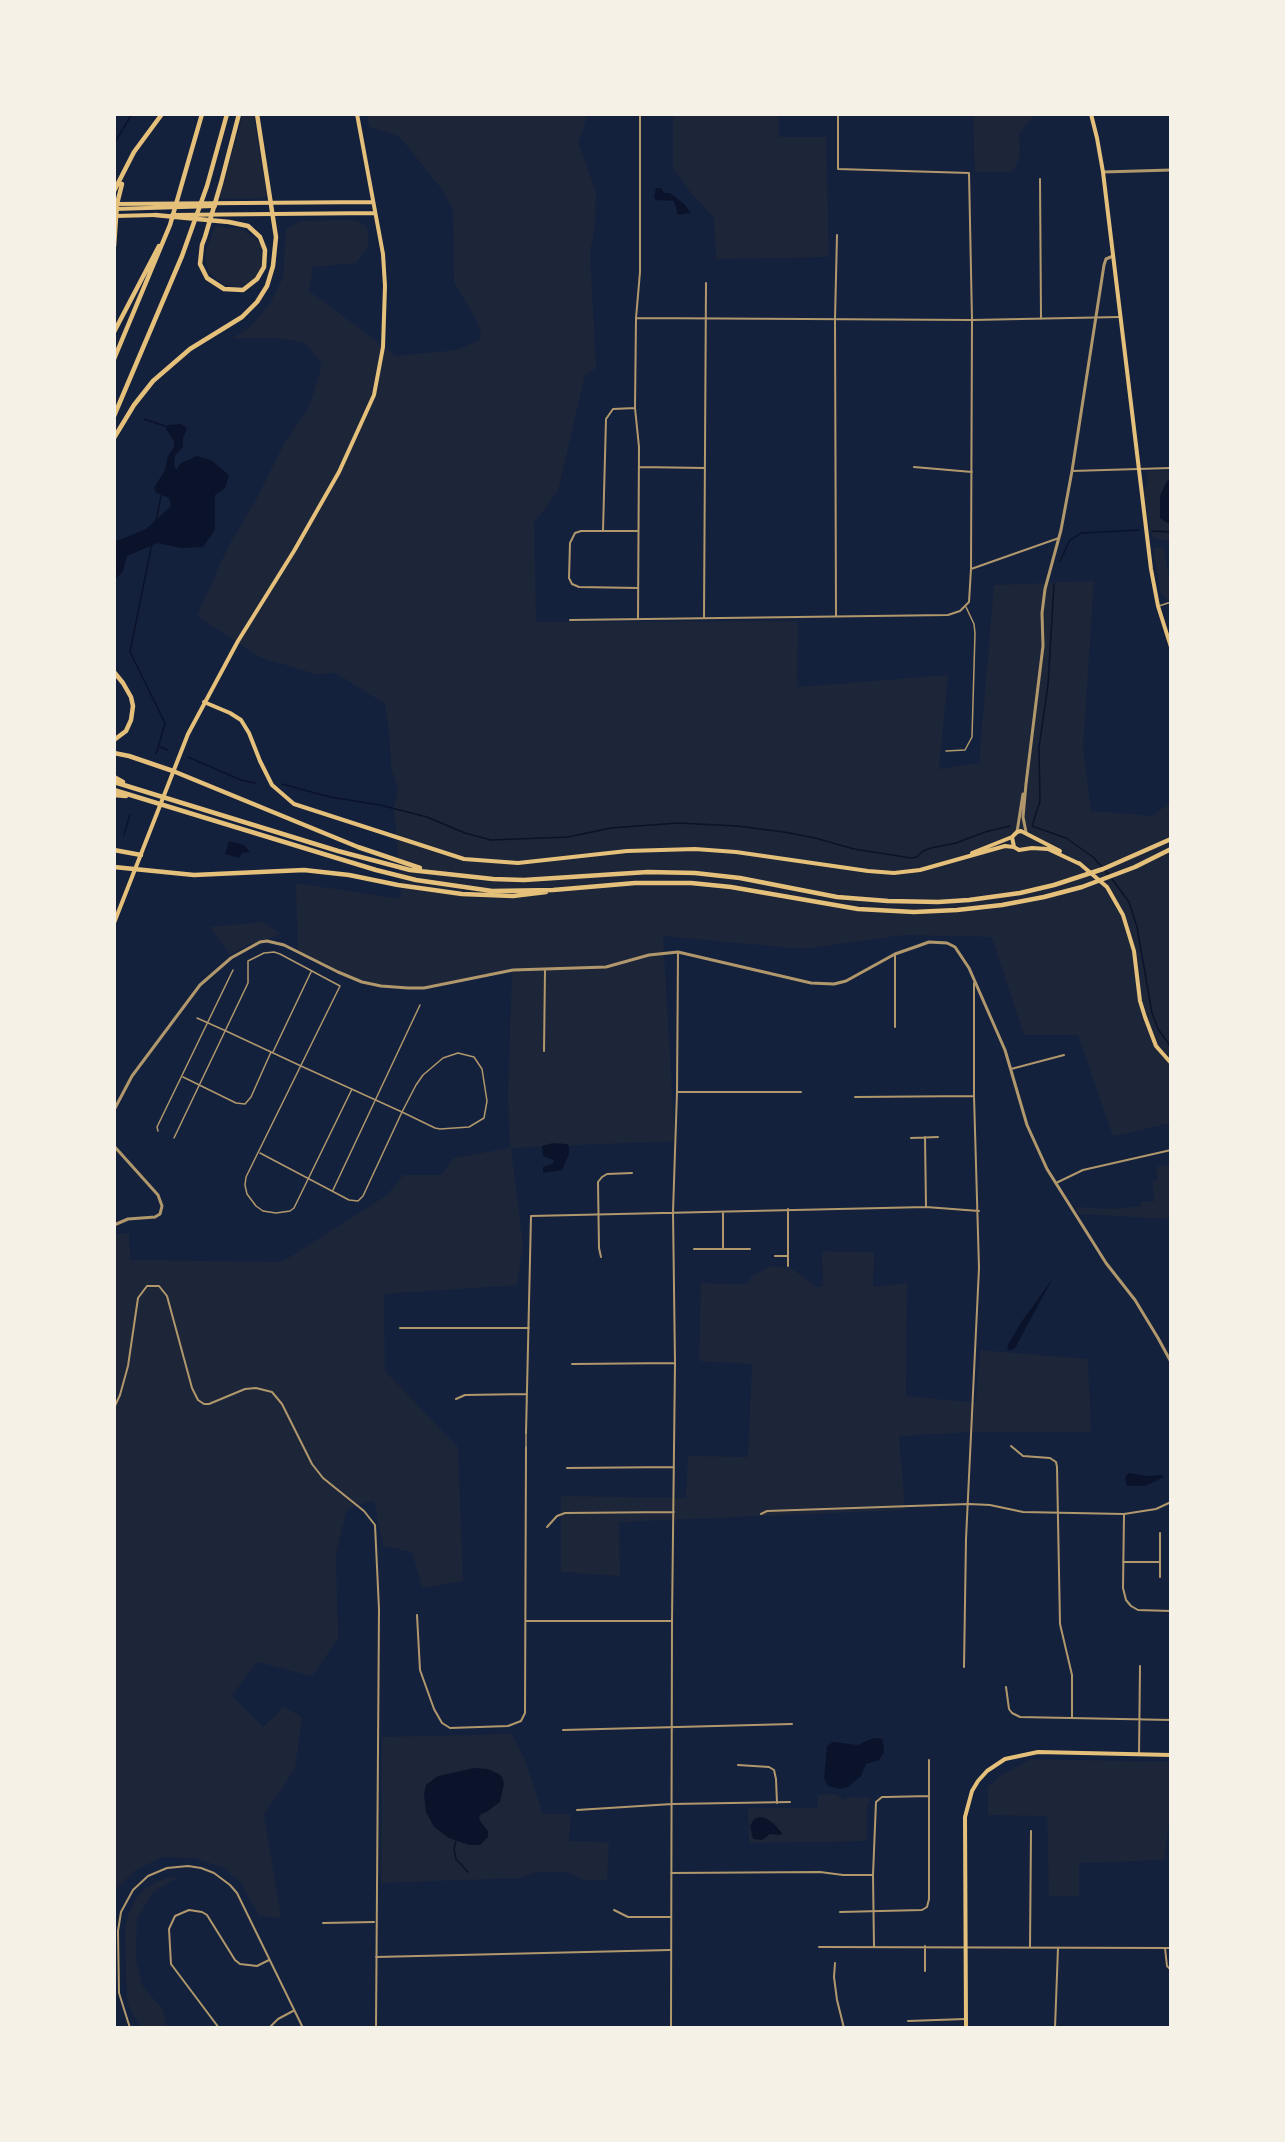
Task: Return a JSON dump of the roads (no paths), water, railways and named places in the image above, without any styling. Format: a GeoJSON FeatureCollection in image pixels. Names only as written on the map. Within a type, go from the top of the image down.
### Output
{"type":"FeatureCollection","features":[{"type":"Feature","properties":{"kind":"highway"},"geometry":{"type":"LineString","coordinates":[[114,191],[130,158],[162,114]]}},
{"type":"Feature","properties":{"kind":"highway"},"geometry":{"type":"LineString","coordinates":[[114,359],[170,225],[202,114]]}},
{"type":"Feature","properties":{"kind":"highway"},"geometry":{"type":"LineString","coordinates":[[115,413],[182,256],[207,186],[227,114]]}},
{"type":"Feature","properties":{"kind":"highway"},"geometry":{"type":"LineString","coordinates":[[155,215],[229,222],[242,224],[252,229],[262,241],[265,250],[264,267],[257,279],[248,288],[238,291],[224,290],[215,285],[203,272],[200,260],[239,114]]}},
{"type":"Feature","properties":{"kind":"highway"},"geometry":{"type":"LineString","coordinates":[[114,438],[134,405],[164,371],[190,349],[242,317],[258,302],[267,286],[273,266],[276,237],[257,114]]}},
{"type":"Feature","properties":{"kind":"highway"},"geometry":{"type":"LineString","coordinates":[[114,246],[116,207],[130,158]]}},
{"type":"Feature","properties":{"kind":"highway"},"geometry":{"type":"LineString","coordinates":[[114,332],[170,225]]}},
{"type":"Feature","properties":{"kind":"highway"},"geometry":{"type":"LineString","coordinates":[[114,672],[131,697],[133,706],[131,720],[126,731],[114,740]]}},
{"type":"Feature","properties":{"kind":"highway"},"geometry":{"type":"LineString","coordinates":[[114,753],[173,771],[358,847],[431,872]]}},
{"type":"Feature","properties":{"kind":"highway"},"geometry":{"type":"LineString","coordinates":[[114,777],[130,787]]}},
{"type":"Feature","properties":{"kind":"highway"},"geometry":{"type":"LineString","coordinates":[[114,782],[390,866],[493,879],[524,880],[648,872],[695,873],[849,898],[921,902],[989,898],[1054,885],[1131,858],[1171,839]]}},
{"type":"Feature","properties":{"kind":"highway"},"geometry":{"type":"LineString","coordinates":[[114,790],[337,859],[416,880],[492,891],[691,883],[730,887],[838,907],[914,912],[986,907],[1057,893],[1135,867],[1171,849]]}},
{"type":"Feature","properties":{"kind":"highway"},"geometry":{"type":"LineString","coordinates":[[114,795],[141,798]]}},
{"type":"Feature","properties":{"kind":"highway"},"geometry":{"type":"LineString","coordinates":[[114,850],[141,855]]}},
{"type":"Feature","properties":{"kind":"highway"},"geometry":{"type":"LineString","coordinates":[[114,867],[218,875],[304,870],[349,875],[424,890],[473,895],[537,895],[553,890]]}},
{"type":"Feature","properties":{"kind":"main road"},"geometry":{"type":"LineString","coordinates":[[114,923],[188,734],[204,702],[339,472],[374,395],[383,347],[385,286],[383,254],[357,114]]}},
{"type":"Feature","properties":{"kind":"main road"},"geometry":{"type":"LineString","coordinates":[[1091,114],[1103,172],[1151,569],[1158,606],[1171,647]]}},
{"type":"Feature","properties":{"kind":"main road"},"geometry":{"type":"LineString","coordinates":[[116,207],[225,203],[373,202]]}},
{"type":"Feature","properties":{"kind":"main road"},"geometry":{"type":"LineString","coordinates":[[116,216],[375,213]]}},
{"type":"Feature","properties":{"kind":"main road"},"geometry":{"type":"LineString","coordinates":[[204,702],[241,720],[272,785],[294,804],[464,859],[518,863],[627,851],[695,849],[736,852],[894,873],[920,870],[999,847],[1014,847],[1023,850],[1048,849],[1080,864]]}},
{"type":"Feature","properties":{"kind":"main road"},"geometry":{"type":"LineString","coordinates":[[963,857],[1012,837],[1017,832],[1028,834],[1080,864],[1107,887],[1123,915],[1134,951],[1140,1001],[1145,1017],[1156,1046],[1171,1063]]}},
{"type":"Feature","properties":{"kind":"main road"},"geometry":{"type":"LineString","coordinates":[[1028,834],[1031,842],[1028,848]]}},
{"type":"Feature","properties":{"kind":"main road"},"geometry":{"type":"LineString","coordinates":[[1012,837],[1014,847]]}},
{"type":"Feature","properties":{"kind":"main road"},"geometry":{"type":"LineString","coordinates":[[966,2028],[965,1817],[972,1791],[978,1781],[1005,1760],[1038,1752],[1171,1755]]}},
{"type":"Feature","properties":{"kind":"street"},"geometry":{"type":"LineString","coordinates":[[638,619],[639,467],[635,408],[636,318],[640,272],[640,114]]}},
{"type":"Feature","properties":{"kind":"street"},"geometry":{"type":"LineString","coordinates":[[570,620],[948,615],[966,607],[970,596],[972,472],[969,173],[838,169],[838,114]]}},
{"type":"Feature","properties":{"kind":"street"},"geometry":{"type":"LineString","coordinates":[[1103,172],[1171,170]]}},
{"type":"Feature","properties":{"kind":"street"},"geometry":{"type":"LineString","coordinates":[[1040,179],[1041,319]]}},
{"type":"Feature","properties":{"kind":"street"},"geometry":{"type":"LineString","coordinates":[[836,616],[837,235]]}},
{"type":"Feature","properties":{"kind":"street"},"geometry":{"type":"LineString","coordinates":[[1028,834],[1023,817],[1043,646],[1042,613],[1045,590],[1049,567],[1059,538],[1072,471],[1105,262],[1113,256]]}},
{"type":"Feature","properties":{"kind":"street"},"geometry":{"type":"LineString","coordinates":[[704,617],[702,558],[706,283]]}},
{"type":"Feature","properties":{"kind":"street"},"geometry":{"type":"LineString","coordinates":[[636,318],[972,320],[1120,317]]}},
{"type":"Feature","properties":{"kind":"street"},"geometry":{"type":"LineString","coordinates":[[603,531],[604,427],[607,415],[616,408],[635,408]]}},
{"type":"Feature","properties":{"kind":"street"},"geometry":{"type":"LineString","coordinates":[[639,467],[705,468]]}},
{"type":"Feature","properties":{"kind":"street"},"geometry":{"type":"LineString","coordinates":[[914,467],[972,472]]}},
{"type":"Feature","properties":{"kind":"street"},"geometry":{"type":"LineString","coordinates":[[1072,471],[1171,468]]}},
{"type":"Feature","properties":{"kind":"street"},"geometry":{"type":"LineString","coordinates":[[638,531],[581,531],[573,535],[570,543],[569,578],[572,584],[579,587],[638,588]]}},
{"type":"Feature","properties":{"kind":"street"},"geometry":{"type":"LineString","coordinates":[[971,569],[1059,538]]}},
{"type":"Feature","properties":{"kind":"street"},"geometry":{"type":"LineString","coordinates":[[1017,832],[1026,784]]}},
{"type":"Feature","properties":{"kind":"street"},"geometry":{"type":"LineString","coordinates":[[114,1110],[132,1076],[200,985],[231,957],[260,942],[267,941],[284,945],[338,972],[381,986],[424,988],[513,970],[606,967],[649,955],[678,952],[821,984],[846,981],[895,954],[929,942],[947,943],[956,948],[961,955],[974,981],[1011,1069],[1026,1125],[1035,1145],[1100,1254],[1135,1300],[1171,1362]]}},
{"type":"Feature","properties":{"kind":"street"},"geometry":{"type":"LineString","coordinates":[[672,2028],[672,1621],[675,1363],[673,1212],[678,952]]}},
{"type":"Feature","properties":{"kind":"street"},"geometry":{"type":"LineString","coordinates":[[895,954],[895,1027]]}},
{"type":"Feature","properties":{"kind":"street"},"geometry":{"type":"LineString","coordinates":[[544,1051],[546,969]]}},
{"type":"Feature","properties":{"kind":"street"},"geometry":{"type":"LineString","coordinates":[[964,1667],[979,1268],[974,981]]}},
{"type":"Feature","properties":{"kind":"street"},"geometry":{"type":"LineString","coordinates":[[1011,1069],[1064,1055]]}},
{"type":"Feature","properties":{"kind":"street"},"geometry":{"type":"LineString","coordinates":[[677,1092],[801,1092]]}},
{"type":"Feature","properties":{"kind":"street"},"geometry":{"type":"LineString","coordinates":[[855,1096],[975,1096]]}},
{"type":"Feature","properties":{"kind":"street"},"geometry":{"type":"LineString","coordinates":[[925,1137],[926,1207]]}},
{"type":"Feature","properties":{"kind":"street"},"geometry":{"type":"LineString","coordinates":[[911,1138],[938,1137]]}},
{"type":"Feature","properties":{"kind":"street"},"geometry":{"type":"LineString","coordinates":[[114,1146],[158,1195],[162,1206],[160,1214],[155,1217],[128,1219],[114,1225]]}},
{"type":"Feature","properties":{"kind":"street"},"geometry":{"type":"LineString","coordinates":[[1056,1183],[1083,1170],[1171,1150]]}},
{"type":"Feature","properties":{"kind":"street"},"geometry":{"type":"LineString","coordinates":[[601,1257],[598,1182],[607,1174],[632,1173]]}},
{"type":"Feature","properties":{"kind":"street"},"geometry":{"type":"LineString","coordinates":[[526,1433],[531,1216],[926,1207],[979,1210]]}},
{"type":"Feature","properties":{"kind":"street"},"geometry":{"type":"LineString","coordinates":[[788,1209],[788,1266]]}},
{"type":"Feature","properties":{"kind":"street"},"geometry":{"type":"LineString","coordinates":[[723,1212],[723,1249]]}},
{"type":"Feature","properties":{"kind":"street"},"geometry":{"type":"LineString","coordinates":[[694,1249],[750,1249]]}},
{"type":"Feature","properties":{"kind":"street"},"geometry":{"type":"LineString","coordinates":[[775,1256],[788,1256]]}},
{"type":"Feature","properties":{"kind":"street"},"geometry":{"type":"LineString","coordinates":[[114,1408],[128,1366],[138,1298],[147,1286],[159,1286],[167,1296],[192,1388],[198,1400],[209,1404],[245,1389],[256,1388],[272,1392],[282,1404],[302,1447],[318,1471],[371,1519],[377,1536],[379,1610],[376,2028]]}},
{"type":"Feature","properties":{"kind":"street"},"geometry":{"type":"LineString","coordinates":[[400,1328],[529,1328]]}},
{"type":"Feature","properties":{"kind":"street"},"geometry":{"type":"LineString","coordinates":[[572,1364],[675,1363]]}},
{"type":"Feature","properties":{"kind":"street"},"geometry":{"type":"LineString","coordinates":[[456,1399],[465,1395],[526,1394]]}},
{"type":"Feature","properties":{"kind":"street"},"geometry":{"type":"LineString","coordinates":[[1011,1446],[1023,1456],[1044,1457],[1056,1462],[1060,1624],[1072,1675],[1072,1718]]}},
{"type":"Feature","properties":{"kind":"street"},"geometry":{"type":"LineString","coordinates":[[417,1616],[420,1670],[434,1708],[446,1726],[450,1728],[508,1726],[521,1721],[525,1713],[526,1447]]}},
{"type":"Feature","properties":{"kind":"street"},"geometry":{"type":"LineString","coordinates":[[567,1468],[674,1467]]}},
{"type":"Feature","properties":{"kind":"street"},"geometry":{"type":"LineString","coordinates":[[761,1514],[767,1511],[969,1504],[990,1505],[1023,1512],[1124,1514],[1156,1509],[1171,1502]]}},
{"type":"Feature","properties":{"kind":"street"},"geometry":{"type":"LineString","coordinates":[[547,1527],[557,1516],[565,1513],[674,1512]]}},
{"type":"Feature","properties":{"kind":"street"},"geometry":{"type":"LineString","coordinates":[[1124,1514],[1124,1595],[1131,1606],[1148,1611],[1171,1611]]}},
{"type":"Feature","properties":{"kind":"street"},"geometry":{"type":"LineString","coordinates":[[1160,1533],[1160,1577]]}},
{"type":"Feature","properties":{"kind":"street"},"geometry":{"type":"LineString","coordinates":[[1123,1562],[1160,1562]]}},
{"type":"Feature","properties":{"kind":"street"},"geometry":{"type":"LineString","coordinates":[[526,1621],[672,1621]]}},
{"type":"Feature","properties":{"kind":"street"},"geometry":{"type":"LineString","coordinates":[[1138,1755],[1140,1666]]}},
{"type":"Feature","properties":{"kind":"street"},"geometry":{"type":"LineString","coordinates":[[1006,1687],[1009,1709],[1020,1717],[1171,1720]]}},
{"type":"Feature","properties":{"kind":"street"},"geometry":{"type":"LineString","coordinates":[[563,1730],[792,1724]]}},
{"type":"Feature","properties":{"kind":"street"},"geometry":{"type":"LineString","coordinates":[[840,1912],[922,1910],[927,1907],[929,1899],[930,1760]]}},
{"type":"Feature","properties":{"kind":"street"},"geometry":{"type":"LineString","coordinates":[[738,1766],[769,1767],[774,1770],[777,1803]]}},
{"type":"Feature","properties":{"kind":"street"},"geometry":{"type":"LineString","coordinates":[[874,1947],[874,1807],[878,1800],[886,1797],[929,1796]]}},
{"type":"Feature","properties":{"kind":"street"},"geometry":{"type":"LineString","coordinates":[[577,1810],[672,1804],[790,1802]]}},
{"type":"Feature","properties":{"kind":"street"},"geometry":{"type":"LineString","coordinates":[[1030,1947],[1031,1831]]}},
{"type":"Feature","properties":{"kind":"street"},"geometry":{"type":"LineString","coordinates":[[130,2028],[119,1993],[119,1920],[133,1890],[148,1876],[167,1868],[188,1866],[201,1868],[223,1879],[242,1901],[303,2028]]}},
{"type":"Feature","properties":{"kind":"street"},"geometry":{"type":"LineString","coordinates":[[671,1873],[820,1872],[873,1875]]}},
{"type":"Feature","properties":{"kind":"street"},"geometry":{"type":"LineString","coordinates":[[219,2028],[171,1964],[169,1929],[175,1916],[189,1910],[207,1915],[235,1960],[240,1964],[257,1966],[269,1960]]}},
{"type":"Feature","properties":{"kind":"street"},"geometry":{"type":"LineString","coordinates":[[614,1910],[628,1917],[671,1917]]}},
{"type":"Feature","properties":{"kind":"street"},"geometry":{"type":"LineString","coordinates":[[323,1923],[376,1922]]}},
{"type":"Feature","properties":{"kind":"street"},"geometry":{"type":"LineString","coordinates":[[925,1946],[926,1971]]}},
{"type":"Feature","properties":{"kind":"street"},"geometry":{"type":"LineString","coordinates":[[819,1947],[1171,1948]]}},
{"type":"Feature","properties":{"kind":"street"},"geometry":{"type":"LineString","coordinates":[[1055,2028],[1058,1948]]}},
{"type":"Feature","properties":{"kind":"street"},"geometry":{"type":"LineString","coordinates":[[1165,1948],[1167,1966],[1171,1970]]}},
{"type":"Feature","properties":{"kind":"street"},"geometry":{"type":"LineString","coordinates":[[376,1957],[671,1950]]}},
{"type":"Feature","properties":{"kind":"street"},"geometry":{"type":"LineString","coordinates":[[835,1963],[837,2000],[844,2028]]}},
{"type":"Feature","properties":{"kind":"street"},"geometry":{"type":"LineString","coordinates":[[269,2028],[278,2019],[294,2011]]}},
{"type":"Feature","properties":{"kind":"street"},"geometry":{"type":"LineString","coordinates":[[908,2021],[966,2019]]}},
{"type":"Feature","properties":{"kind":"lane"},"geometry":{"type":"LineString","coordinates":[[1158,606],[1171,602]]}},
{"type":"Feature","properties":{"kind":"lane"},"geometry":{"type":"LineString","coordinates":[[946,752],[965,750],[972,737],[975,633],[974,624],[966,607]]}},
{"type":"Feature","properties":{"kind":"lane"},"geometry":{"type":"LineString","coordinates":[[174,1138],[248,983],[248,961],[264,953],[274,952],[340,986],[246,1177],[244,1185],[250,1199],[263,1211],[281,1213],[292,1209],[352,1089]]}},
{"type":"Feature","properties":{"kind":"lane"},"geometry":{"type":"LineString","coordinates":[[158,1131],[157,1127],[233,970]]}},
{"type":"Feature","properties":{"kind":"lane"},"geometry":{"type":"LineString","coordinates":[[182,1077],[236,1103],[245,1104],[251,1097],[311,971]]}},
{"type":"Feature","properties":{"kind":"lane"},"geometry":{"type":"LineString","coordinates":[[332,1191],[420,1005]]}},
{"type":"Feature","properties":{"kind":"lane"},"geometry":{"type":"LineString","coordinates":[[197,1018],[402,1112],[435,1128],[445,1130],[465,1128],[477,1124],[484,1118],[487,1101],[482,1069],[477,1060],[470,1055],[453,1054],[433,1065],[423,1075],[402,1112],[363,1196],[358,1201],[349,1200],[259,1152]]}},
{"type":"Feature","properties":{"kind":"lane"},"geometry":{"type":"LineString","coordinates":[[526,1433],[526,1447]]}},
{"type":"Feature","properties":{"kind":"waterway"},"geometry":{"type":"LineString","coordinates":[[114,144],[132,114]]}},
{"type":"Feature","properties":{"kind":"waterway"},"geometry":{"type":"LineString","coordinates":[[144,419],[168,427]]}},
{"type":"Feature","properties":{"kind":"waterway"},"geometry":{"type":"LineString","coordinates":[[156,521],[161,496]]}},
{"type":"Feature","properties":{"kind":"waterway"},"geometry":{"type":"LineString","coordinates":[[1060,562],[1069,541],[1081,533],[1139,530]]}},
{"type":"Feature","properties":{"kind":"waterway"},"geometry":{"type":"LineString","coordinates":[[1152,531],[1171,532]]}},
{"type":"Feature","properties":{"kind":"waterway"},"geometry":{"type":"LineString","coordinates":[[152,543],[130,652],[165,723],[156,754]]}},
{"type":"Feature","properties":{"kind":"waterway"},"geometry":{"type":"LineString","coordinates":[[1054,584],[1048,685],[1039,747],[1040,801],[1032,826],[1066,838],[1093,857],[1109,875]]}},
{"type":"Feature","properties":{"kind":"waterway"},"geometry":{"type":"LineString","coordinates":[[158,746],[168,750]]}},
{"type":"Feature","properties":{"kind":"waterway"},"geometry":{"type":"LineString","coordinates":[[188,757],[241,780],[255,783]]}},
{"type":"Feature","properties":{"kind":"waterway"},"geometry":{"type":"LineString","coordinates":[[282,784],[330,797],[380,805],[427,817],[465,833],[491,840],[568,837],[611,828],[678,823],[737,826],[784,832],[854,849],[911,858],[931,848],[956,843],[1010,826]]}},
{"type":"Feature","properties":{"kind":"waterway"},"geometry":{"type":"LineString","coordinates":[[124,835],[130,814]]}},
{"type":"Feature","properties":{"kind":"waterway"},"geometry":{"type":"LineString","coordinates":[[1112,879],[1129,902],[1137,927],[1152,1013],[1158,1029],[1171,1047]]}},
{"type":"Feature","properties":{"kind":"waterway"},"geometry":{"type":"LineString","coordinates":[[456,1841],[454,1849],[456,1859],[468,1872]]}}]}
